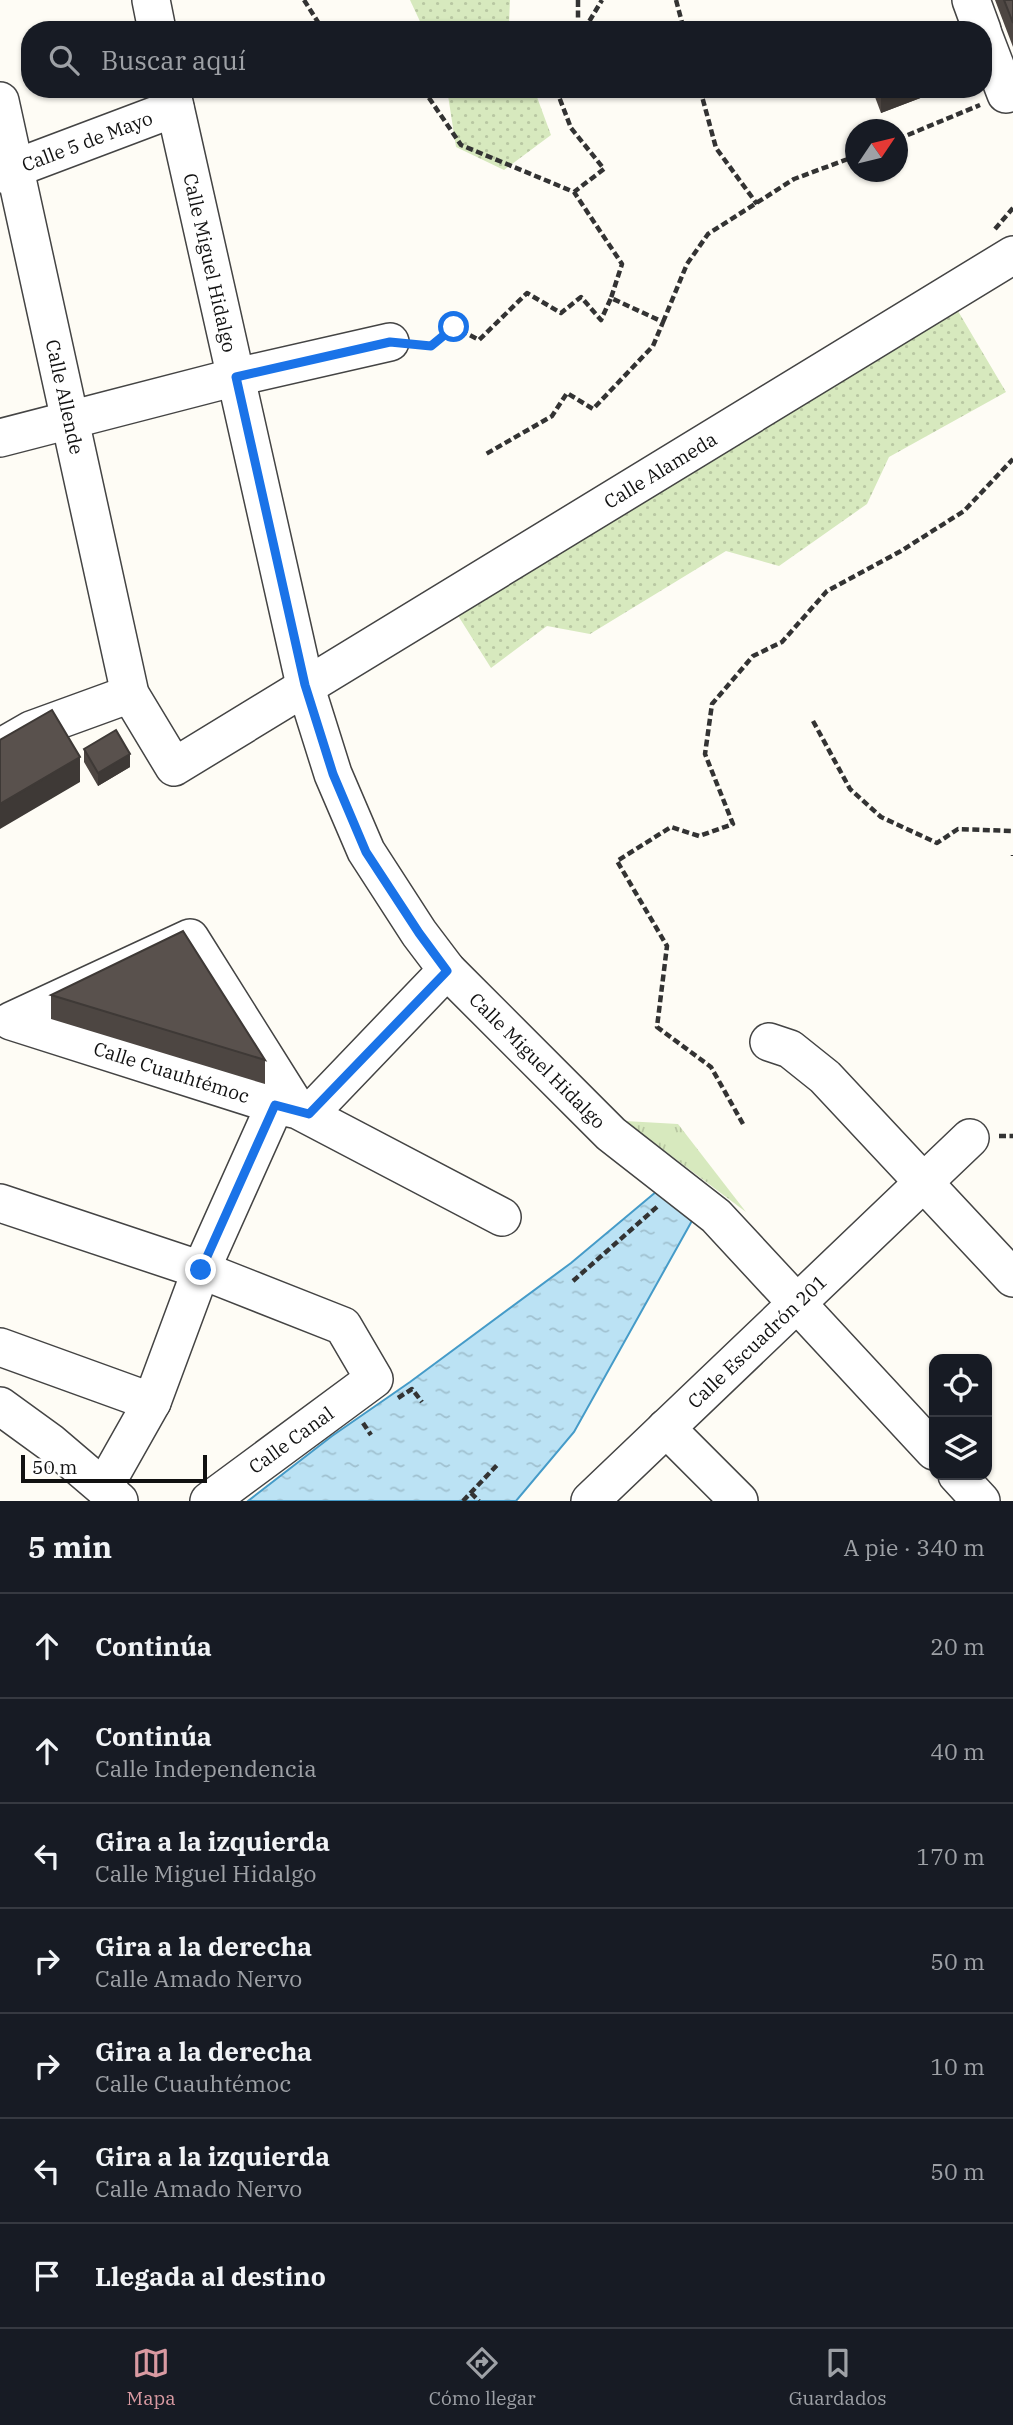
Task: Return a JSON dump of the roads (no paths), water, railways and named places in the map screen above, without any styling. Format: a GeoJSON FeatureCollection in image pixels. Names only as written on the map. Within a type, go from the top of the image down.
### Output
{"type":"FeatureCollection","features":[{"type":"Feature","properties":{"kind":"street"},"geometry":{"type":"LineString","coordinates":[[150,0],[155,21]]}},
{"type":"Feature","properties":{"kind":"street"},"geometry":{"type":"LineString","coordinates":[[971,0],[979,21]]}},
{"type":"Feature","properties":{"kind":"street"},"geometry":{"type":"LineString","coordinates":[[992,52],[1010,93]]}},
{"type":"Feature","properties":{"kind":"street","name":"Calle 5 de Mayo"},"geometry":{"type":"LineString","coordinates":[[7,171],[173,99]]}},
{"type":"Feature","properties":{"kind":"street","name":"Calle Miguel Hidalgo"},"geometry":{"type":"LineString","coordinates":[[173,99],[305,685],[333,774],[366,852],[447,971],[611,1134],[716,1216],[929,1446]]}},
{"type":"Feature","properties":{"kind":"street","name":"Calle Allende"},"geometry":{"type":"LineString","coordinates":[[0,101],[7,171],[70,420],[130,694]]}},
{"type":"Feature","properties":{"kind":"street","name":"Calle Alameda"},"geometry":{"type":"LineString","coordinates":[[130,694],[174,767],[1013,255]]}},
{"type":"Feature","properties":{"kind":"street"},"geometry":{"type":"LineString","coordinates":[[0,438],[236,377],[390,342]]}},
{"type":"Feature","properties":{"kind":"street"},"geometry":{"type":"LineString","coordinates":[[0,748],[32,730],[130,694]]}},
{"type":"Feature","properties":{"kind":"street"},"geometry":{"type":"LineString","coordinates":[[16,1017],[190,937],[294,1110]]}},
{"type":"Feature","properties":{"kind":"street"},"geometry":{"type":"LineString","coordinates":[[0,1406],[51,1443],[112,1494],[152,1402],[201,1270],[294,1110],[447,971]]}},
{"type":"Feature","properties":{"kind":"street","name":"Calle Cuauhtémoc"},"geometry":{"type":"LineString","coordinates":[[16,1017],[294,1110],[502,1217]]}},
{"type":"Feature","properties":{"kind":"street"},"geometry":{"type":"LineString","coordinates":[[769,1042],[790,1049],[825,1077],[1013,1279]]}},
{"type":"Feature","properties":{"kind":"street","name":"Calle Escuadrón 201"},"geometry":{"type":"LineString","coordinates":[[590,1501],[970,1138]]}},
{"type":"Feature","properties":{"kind":"street"},"geometry":{"type":"LineString","coordinates":[[0,1203],[201,1270]]}},
{"type":"Feature","properties":{"kind":"street","name":"Calle Canal"},"geometry":{"type":"LineString","coordinates":[[201,1270],[343,1326],[374,1379],[209,1501]]}},
{"type":"Feature","properties":{"kind":"street"},"geometry":{"type":"LineString","coordinates":[[0,1347],[152,1402]]}},
{"type":"Feature","properties":{"kind":"street"},"geometry":{"type":"LineString","coordinates":[[666,1428],[739,1501]]}},
{"type":"Feature","properties":{"kind":"street"},"geometry":{"type":"LineString","coordinates":[[962,1480],[981,1501]]}},
{"type":"Feature","properties":{"kind":"water"},"geometry":{"type":"Polygon","coordinates":[[[657,1191],[693,1219],[574,1432],[516,1501],[248,1501],[332,1436],[571,1263],[657,1191]]]}}]}
